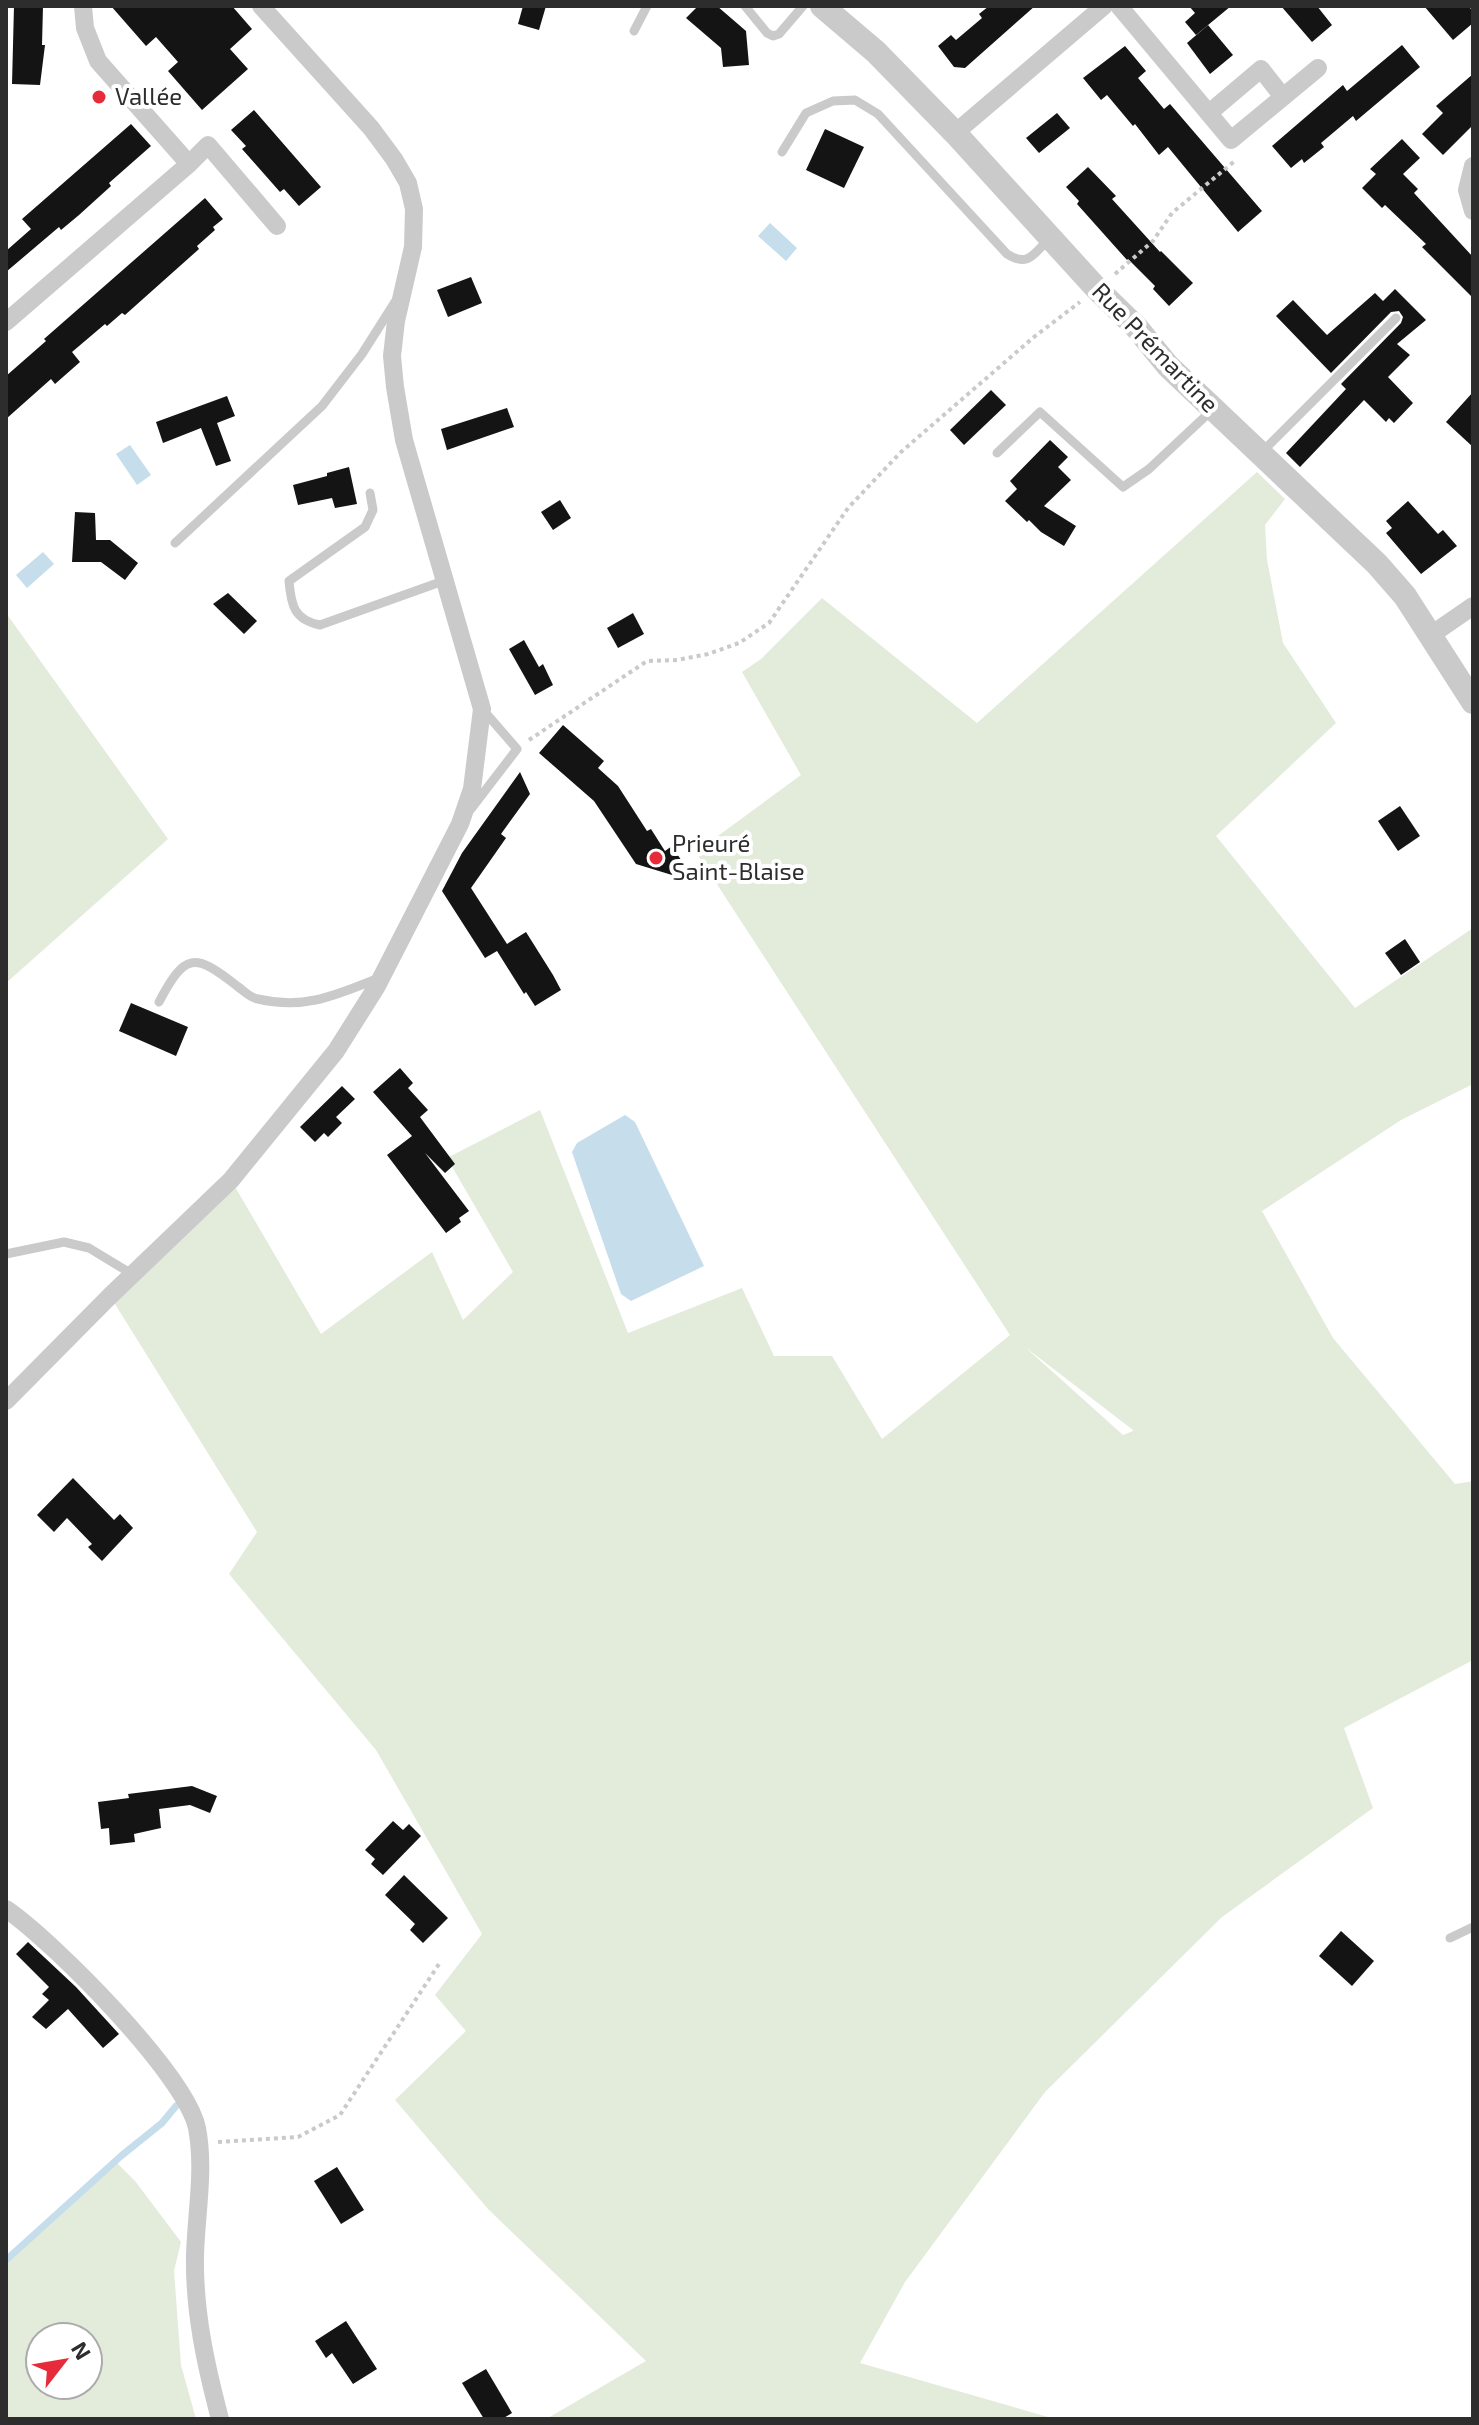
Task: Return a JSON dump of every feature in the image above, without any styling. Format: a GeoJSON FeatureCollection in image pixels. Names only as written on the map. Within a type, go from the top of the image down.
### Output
{"type":"FeatureCollection","features":[{"type":"Feature","properties":{"kind":"street"},"geometry":{"type":"LineString","coordinates":[[83,6],[85,28],[98,61],[189,164]]}},
{"type":"Feature","properties":{"kind":"street"},"geometry":{"type":"LineString","coordinates":[[6,1401],[240,1168],[336,1051],[382,977],[460,824],[472,789],[482,709],[404,440],[395,387],[392,356],[396,321],[413,247],[414,209],[408,183],[371,128],[261,6]]}},
{"type":"Feature","properties":{"kind":"street","name":"Rue Prémartine"},"geometry":{"type":"LineString","coordinates":[[822,6],[876,52],[955,133],[1097,289],[1137,328],[1168,366],[1377,564],[1405,596],[1473,702]]}},
{"type":"Feature","properties":{"kind":"street"},"geometry":{"type":"LineString","coordinates":[[955,133],[1104,6]]}},
{"type":"Feature","properties":{"kind":"street"},"geometry":{"type":"LineString","coordinates":[[1119,6],[1231,140],[1318,68]]}},
{"type":"Feature","properties":{"kind":"street"},"geometry":{"type":"LineString","coordinates":[[1209,113],[1261,69],[1283,97]]}},
{"type":"Feature","properties":{"kind":"street"},"geometry":{"type":"LineString","coordinates":[[6,322],[208,145],[277,226]]}},
{"type":"Feature","properties":{"kind":"street"},"geometry":{"type":"LineString","coordinates":[[1473,166],[1467,190],[1473,211]]}},
{"type":"Feature","properties":{"kind":"street"},"geometry":{"type":"LineString","coordinates":[[1431,635],[1473,606]]}},
{"type":"Feature","properties":{"kind":"street"},"geometry":{"type":"LineString","coordinates":[[6,1909],[74,1966],[163,2067],[196,2123],[199,2144],[195,2259],[203,2354],[220,2419]]}},
{"type":"Feature","properties":{"kind":"lane"},"geometry":{"type":"LineString","coordinates":[[634,31],[647,6]]}},
{"type":"Feature","properties":{"kind":"lane"},"geometry":{"type":"LineString","coordinates":[[745,6],[773,36],[779,34],[803,6]]}},
{"type":"Feature","properties":{"kind":"lane"},"geometry":{"type":"LineString","coordinates":[[782,152],[806,113],[833,101],[855,100],[878,114],[1007,254],[1018,261],[1028,260],[1050,238]]}},
{"type":"Feature","properties":{"kind":"lane"},"geometry":{"type":"LineString","coordinates":[[175,543],[322,406],[362,354],[403,289]]}},
{"type":"Feature","properties":{"kind":"lane"},"geometry":{"type":"LineString","coordinates":[[1261,452],[1396,318]]}},
{"type":"Feature","properties":{"kind":"lane"},"geometry":{"type":"LineString","coordinates":[[997,453],[1040,412],[1123,487],[1149,469],[1214,408]]}},
{"type":"Feature","properties":{"kind":"lane"},"geometry":{"type":"LineString","coordinates":[[370,493],[373,510],[365,527],[289,581],[291,605],[306,622],[320,625],[446,580]]}},
{"type":"Feature","properties":{"kind":"lane"},"geometry":{"type":"LineString","coordinates":[[460,824],[517,749],[482,709]]}},
{"type":"Feature","properties":{"kind":"lane"},"geometry":{"type":"LineString","coordinates":[[159,1002],[171,979],[184,965],[196,961],[213,967],[254,999],[294,1004],[321,1001],[382,977]]}},
{"type":"Feature","properties":{"kind":"lane"},"geometry":{"type":"LineString","coordinates":[[6,1254],[64,1242],[89,1248],[132,1274]]}},
{"type":"Feature","properties":{"kind":"lane"},"geometry":{"type":"LineString","coordinates":[[1450,1938],[1473,1927]]}},
{"type":"Feature","properties":{"kind":"path"},"geometry":{"type":"LineString","coordinates":[[517,749],[647,661],[677,660],[708,654],[739,643],[769,623],[848,508],[901,452],[1034,337],[1153,241],[1172,213],[1242,156],[1231,140]]}},
{"type":"Feature","properties":{"kind":"path"},"geometry":{"type":"LineString","coordinates":[[199,2144],[298,2137],[340,2115],[439,1964]]}},
{"type":"Feature","properties":{"kind":"green space"},"geometry":{"type":"Polygon","coordinates":[[[1257,472],[1285,499],[1265,525],[1267,560],[1283,643],[1336,723],[1216,836],[1355,1008],[1473,928],[1473,1084],[1401,1120],[1262,1211],[1333,1338],[1455,1484],[1473,1481],[1473,1660],[1344,1728],[1373,1808],[1222,1917],[1045,2092],[905,2282],[860,2363],[1055,2419],[546,2419],[646,2361],[488,2209],[395,2100],[466,2031],[435,1995],[482,1934],[376,1750],[229,1574],[257,1532],[110,1296],[231,1180],[321,1334],[432,1252],[463,1320],[513,1272],[447,1158],[540,1110],[628,1333],[742,1288],[774,1356],[832,1356],[882,1439],[1010,1335],[696,852],[801,775],[742,672],[761,659],[822,598],[977,723],[1257,472]],[[1025,1347],[1123,1435],[1133,1430],[1025,1347]]]}},
{"type":"Feature","properties":{"kind":"green space"},"geometry":{"type":"Polygon","coordinates":[[[6,613],[168,839],[6,983],[6,613]]]}},
{"type":"Feature","properties":{"kind":"green space"},"geometry":{"type":"Polygon","coordinates":[[[115,2161],[135,2181],[181,2242],[174,2271],[181,2365],[196,2419],[6,2419],[6,2263],[115,2161]]]}},
{"type":"Feature","properties":{"kind":"water"},"geometry":{"type":"Polygon","coordinates":[[[770,223],[797,248],[786,261],[758,236],[770,223]]]}},
{"type":"Feature","properties":{"kind":"water"},"geometry":{"type":"Polygon","coordinates":[[[130,445],[151,475],[137,485],[116,454],[130,445]]]}},
{"type":"Feature","properties":{"kind":"water"},"geometry":{"type":"Polygon","coordinates":[[[43,552],[54,564],[27,588],[16,575],[43,552]]]}},
{"type":"Feature","properties":{"kind":"water"},"geometry":{"type":"Polygon","coordinates":[[[625,1115],[635,1122],[704,1266],[631,1301],[621,1294],[572,1152],[577,1143],[625,1115]]]}},
{"type":"Feature","properties":{"kind":"building"},"geometry":{"type":"Polygon","coordinates":[[[14,6],[43,6],[42,45],[45,45],[40,85],[12,84],[14,6]]]}},
{"type":"Feature","properties":{"kind":"building"},"geometry":{"type":"Polygon","coordinates":[[[111,6],[232,6],[252,29],[230,49],[248,69],[202,110],[168,71],[178,62],[156,37],[146,46],[111,6]]]}},
{"type":"Feature","properties":{"kind":"building"},"geometry":{"type":"Polygon","coordinates":[[[523,6],[546,6],[539,30],[518,24],[523,6]]]}},
{"type":"Feature","properties":{"kind":"building"},"geometry":{"type":"Polygon","coordinates":[[[698,6],[717,6],[746,31],[749,65],[723,67],[721,48],[686,18],[698,6]]]}},
{"type":"Feature","properties":{"kind":"building"},"geometry":{"type":"Polygon","coordinates":[[[989,6],[1035,6],[965,68],[954,67],[938,46],[951,35],[956,40],[982,18],[979,14],[989,6]]]}},
{"type":"Feature","properties":{"kind":"building"},"geometry":{"type":"Polygon","coordinates":[[[1189,6],[1231,6],[1196,35],[1185,22],[1195,13],[1189,6]]]}},
{"type":"Feature","properties":{"kind":"building"},"geometry":{"type":"Polygon","coordinates":[[[1281,6],[1317,6],[1332,25],[1312,42],[1281,6]]]}},
{"type":"Feature","properties":{"kind":"building"},"geometry":{"type":"Polygon","coordinates":[[[1424,6],[1468,6],[1473,11],[1473,23],[1453,40],[1424,6]]]}},
{"type":"Feature","properties":{"kind":"building"},"geometry":{"type":"Polygon","coordinates":[[[1208,25],[1233,55],[1210,74],[1187,43],[1208,25]]]}},
{"type":"Feature","properties":{"kind":"building"},"geometry":{"type":"Polygon","coordinates":[[[1402,45],[1420,67],[1356,121],[1353,116],[1321,143],[1324,147],[1304,163],[1302,159],[1291,168],[1272,146],[1343,85],[1347,91],[1402,45]]]}},
{"type":"Feature","properties":{"kind":"building"},"geometry":{"type":"Polygon","coordinates":[[[1125,46],[1146,71],[1138,78],[1164,109],[1170,104],[1262,211],[1238,232],[1168,147],[1159,155],[1107,95],[1101,100],[1083,78],[1125,46]]]}},
{"type":"Feature","properties":{"kind":"building"},"geometry":{"type":"Polygon","coordinates":[[[1473,74],[1473,125],[1443,155],[1422,134],[1443,113],[1436,106],[1473,74]]]}},
{"type":"Feature","properties":{"kind":"building"},"geometry":{"type":"Polygon","coordinates":[[[254,110],[321,187],[299,206],[284,189],[280,192],[242,149],[246,146],[231,130],[254,110]]]}},
{"type":"Feature","properties":{"kind":"building"},"geometry":{"type":"Polygon","coordinates":[[[1057,113],[1070,128],[1039,153],[1026,138],[1057,113]]]}},
{"type":"Feature","properties":{"kind":"building"},"geometry":{"type":"Polygon","coordinates":[[[131,124],[151,146],[79,215],[61,230],[59,227],[6,272],[6,251],[31,229],[22,219],[131,124]]]}},
{"type":"Feature","properties":{"kind":"building"},"geometry":{"type":"Polygon","coordinates":[[[825,129],[864,147],[844,188],[806,170],[825,129]]]}},
{"type":"Feature","properties":{"kind":"building"},"geometry":{"type":"Polygon","coordinates":[[[1402,139],[1420,158],[1403,174],[1418,189],[1414,193],[1473,257],[1473,298],[1422,247],[1426,244],[1362,188],[1376,174],[1370,169],[1402,139]]]}},
{"type":"Feature","properties":{"kind":"building"},"geometry":{"type":"Polygon","coordinates":[[[1088,167],[1116,196],[1112,199],[1193,283],[1169,306],[1153,289],[1155,286],[1077,204],[1079,201],[1066,187],[1088,167]]]}},
{"type":"Feature","properties":{"kind":"building"},"geometry":{"type":"Polygon","coordinates":[[[205,198],[223,219],[197,246],[199,249],[125,315],[122,313],[107,326],[105,324],[72,352],[80,362],[55,384],[51,379],[6,419],[6,376],[205,198]]]}},
{"type":"Feature","properties":{"kind":"building"},"geometry":{"type":"Polygon","coordinates":[[[471,277],[482,303],[448,317],[437,290],[471,277]]]}},
{"type":"Feature","properties":{"kind":"building"},"geometry":{"type":"Polygon","coordinates":[[[1395,289],[1426,320],[1397,344],[1410,355],[1388,377],[1413,403],[1394,423],[1389,418],[1386,422],[1364,400],[1300,467],[1286,453],[1346,389],[1341,384],[1401,323],[1403,317],[1399,311],[1391,312],[1331,373],[1276,316],[1293,300],[1327,335],[1375,293],[1383,301],[1395,289]]]}},
{"type":"Feature","properties":{"kind":"building"},"geometry":{"type":"Polygon","coordinates":[[[991,390],[1006,405],[964,445],[950,430],[991,390]]]}},
{"type":"Feature","properties":{"kind":"building"},"geometry":{"type":"Polygon","coordinates":[[[1473,392],[1473,447],[1446,422],[1473,392]]]}},
{"type":"Feature","properties":{"kind":"building"},"geometry":{"type":"Polygon","coordinates":[[[227,396],[235,416],[217,423],[231,461],[216,466],[201,428],[163,443],[156,422],[227,396]]]}},
{"type":"Feature","properties":{"kind":"building"},"geometry":{"type":"Polygon","coordinates":[[[507,408],[514,427],[447,450],[441,429],[507,408]]]}},
{"type":"Feature","properties":{"kind":"building"},"geometry":{"type":"Polygon","coordinates":[[[1050,440],[1068,457],[1058,467],[1071,480],[1044,506],[1076,526],[1064,546],[1041,532],[1029,520],[1027,522],[1005,501],[1017,489],[1010,481],[1050,440]]]}},
{"type":"Feature","properties":{"kind":"building"},"geometry":{"type":"Polygon","coordinates":[[[349,467],[357,504],[335,508],[332,498],[298,505],[293,485],[349,467]]]}},
{"type":"Feature","properties":{"kind":"building"},"geometry":{"type":"Polygon","coordinates":[[[560,500],[571,518],[553,530],[541,512],[560,500]]]}},
{"type":"Feature","properties":{"kind":"building"},"geometry":{"type":"Polygon","coordinates":[[[1408,501],[1438,534],[1443,530],[1457,546],[1421,574],[1386,533],[1392,528],[1386,521],[1408,501]]]}},
{"type":"Feature","properties":{"kind":"building"},"geometry":{"type":"Polygon","coordinates":[[[75,512],[95,513],[96,540],[110,540],[138,563],[125,580],[101,562],[72,562],[75,512]]]}},
{"type":"Feature","properties":{"kind":"building"},"geometry":{"type":"Polygon","coordinates":[[[228,593],[257,621],[244,634],[213,604],[228,593]]]}},
{"type":"Feature","properties":{"kind":"building"},"geometry":{"type":"Polygon","coordinates":[[[633,613],[644,634],[618,648],[607,628],[633,613]]]}},
{"type":"Feature","properties":{"kind":"building"},"geometry":{"type":"Polygon","coordinates":[[[524,640],[539,667],[543,664],[553,685],[535,695],[509,649],[524,640]]]}},
{"type":"Feature","properties":{"kind":"building"},"geometry":{"type":"Polygon","coordinates":[[[563,725],[604,761],[598,768],[618,786],[647,831],[651,829],[665,851],[672,846],[685,866],[672,875],[636,864],[594,801],[539,753],[563,725]]]}},
{"type":"Feature","properties":{"kind":"building"},"geometry":{"type":"Polygon","coordinates":[[[520,772],[530,794],[501,834],[506,838],[471,888],[507,944],[526,932],[553,975],[561,990],[535,1006],[497,951],[485,958],[442,891],[462,853],[520,772]]]}},
{"type":"Feature","properties":{"kind":"building"},"geometry":{"type":"Polygon","coordinates":[[[1400,806],[1420,836],[1398,851],[1378,821],[1400,806]]]}},
{"type":"Feature","properties":{"kind":"building"},"geometry":{"type":"Polygon","coordinates":[[[1405,939],[1420,962],[1401,975],[1385,953],[1405,939]]]}},
{"type":"Feature","properties":{"kind":"building"},"geometry":{"type":"Polygon","coordinates":[[[131,1003],[188,1027],[176,1056],[119,1031],[131,1003]]]}},
{"type":"Feature","properties":{"kind":"building"},"geometry":{"type":"Polygon","coordinates":[[[400,1068],[413,1083],[408,1088],[428,1110],[420,1117],[455,1164],[445,1173],[425,1153],[469,1211],[459,1218],[461,1222],[446,1233],[387,1155],[412,1136],[373,1092],[400,1068]]]}},
{"type":"Feature","properties":{"kind":"building"},"geometry":{"type":"Polygon","coordinates":[[[342,1086],[355,1099],[336,1117],[342,1123],[328,1137],[324,1133],[315,1142],[300,1127],[342,1086]]]}},
{"type":"Feature","properties":{"kind":"building"},"geometry":{"type":"Polygon","coordinates":[[[73,1478],[114,1520],[120,1514],[133,1528],[102,1561],[88,1547],[92,1544],[67,1518],[54,1532],[37,1515],[73,1478]]]}},
{"type":"Feature","properties":{"kind":"building"},"geometry":{"type":"Polygon","coordinates":[[[192,1786],[217,1796],[210,1813],[190,1805],[159,1809],[161,1828],[134,1834],[135,1842],[110,1845],[109,1828],[101,1829],[98,1802],[129,1798],[128,1794],[192,1786]]]}},
{"type":"Feature","properties":{"kind":"building"},"geometry":{"type":"Polygon","coordinates":[[[393,1821],[403,1830],[409,1824],[421,1836],[383,1875],[371,1864],[375,1859],[365,1850],[393,1821]]]}},
{"type":"Feature","properties":{"kind":"building"},"geometry":{"type":"Polygon","coordinates":[[[404,1875],[448,1918],[423,1943],[410,1930],[415,1924],[385,1895],[404,1875]]]}},
{"type":"Feature","properties":{"kind":"building"},"geometry":{"type":"Polygon","coordinates":[[[1341,1931],[1374,1961],[1352,1986],[1319,1956],[1341,1931]]]}},
{"type":"Feature","properties":{"kind":"building"},"geometry":{"type":"Polygon","coordinates":[[[28,1942],[76,1987],[119,2034],[103,2048],[68,2009],[46,2029],[32,2017],[49,2000],[42,1994],[49,1987],[16,1954],[28,1942]]]}},
{"type":"Feature","properties":{"kind":"building"},"geometry":{"type":"Polygon","coordinates":[[[337,2167],[364,2210],[341,2224],[314,2181],[337,2167]]]}},
{"type":"Feature","properties":{"kind":"building"},"geometry":{"type":"Polygon","coordinates":[[[346,2321],[377,2369],[353,2384],[332,2353],[326,2358],[315,2341],[346,2321]]]}},
{"type":"Feature","properties":{"kind":"building"},"geometry":{"type":"Polygon","coordinates":[[[486,2369],[512,2413],[502,2419],[484,2419],[462,2383],[486,2369]]]}},
{"type":"Feature","properties":{"kind":"waterway"},"geometry":{"type":"LineString","coordinates":[[6,2260],[162,2123],[176,2106]]}},
{"type":"Feature","properties":{"kind":"place","name":"Vallée"},"geometry":{"type":"Point","coordinates":[99,97]}},
{"type":"Feature","properties":{"kind":"place","name":"Prieuré Saint-Blaise"},"geometry":{"type":"Point","coordinates":[656,858]}}]}
